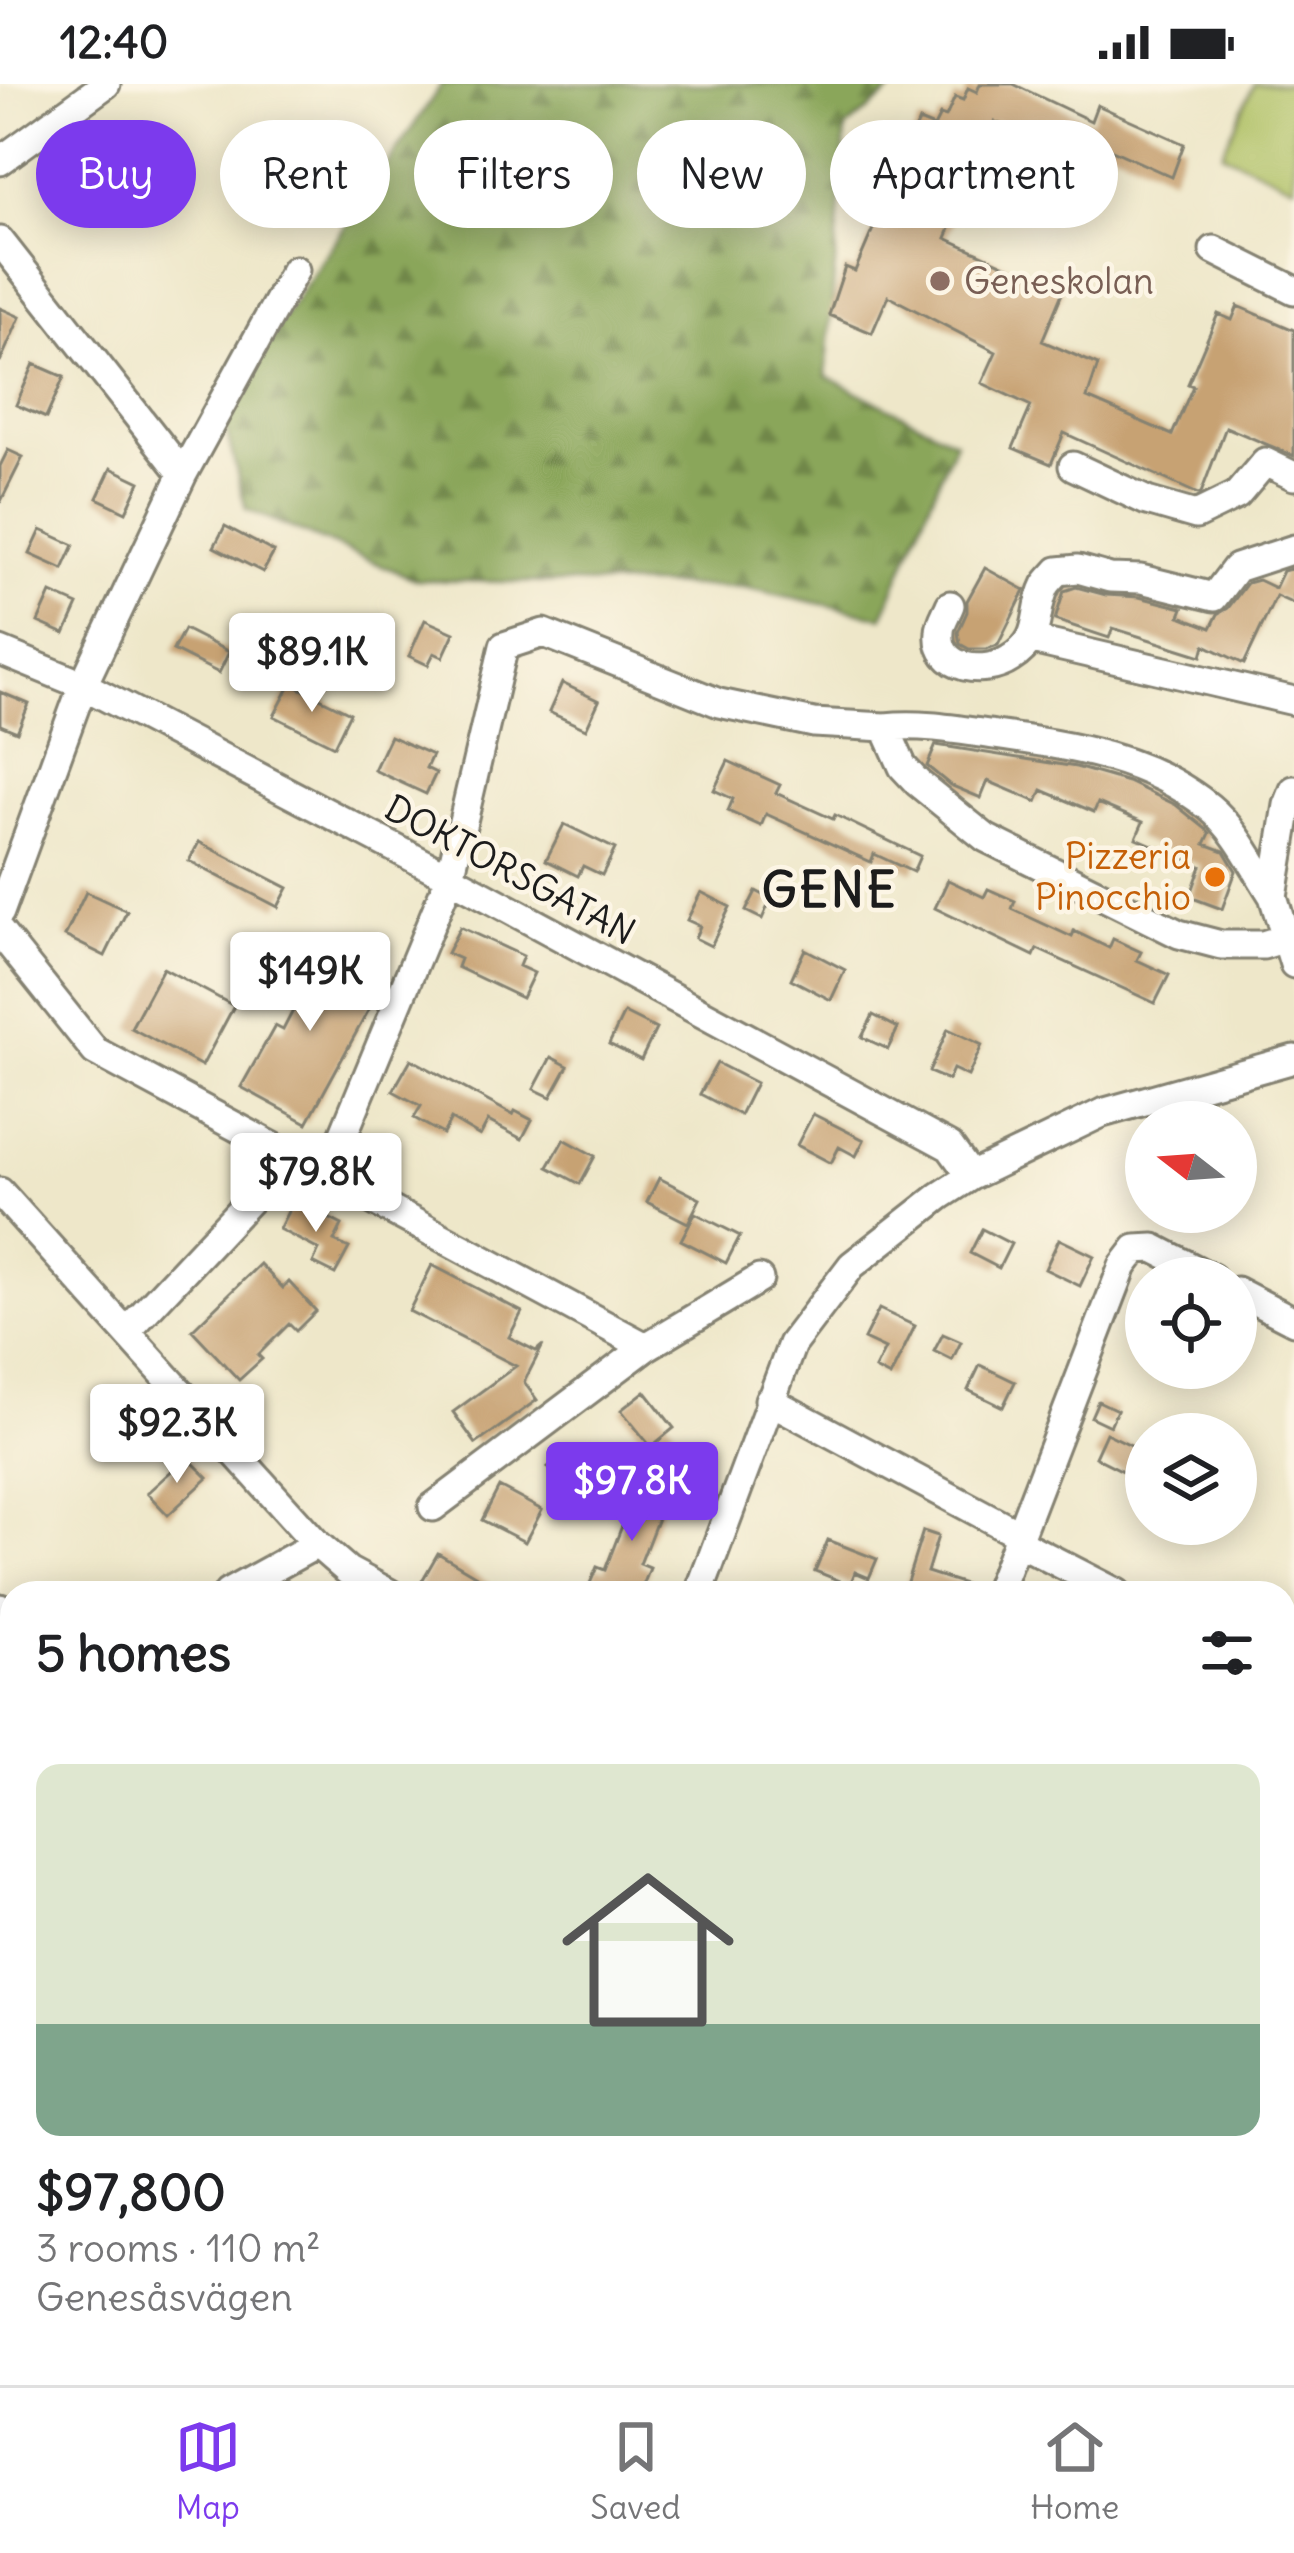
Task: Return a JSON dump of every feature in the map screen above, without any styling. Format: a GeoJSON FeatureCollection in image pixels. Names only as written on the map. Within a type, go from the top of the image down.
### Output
{"type":"FeatureCollection","features":[{"type":"Feature","properties":{"kind":"street"},"geometry":{"type":"LineString","coordinates":[[0,161],[106,84]]}},
{"type":"Feature","properties":{"kind":"street"},"geometry":{"type":"LineString","coordinates":[[0,241],[183,474]]}},
{"type":"Feature","properties":{"kind":"street"},"geometry":{"type":"LineString","coordinates":[[1214,250],[1294,290]]}},
{"type":"Feature","properties":{"kind":"street"},"geometry":{"type":"LineString","coordinates":[[0,912],[83,685],[183,474],[295,270]]}},
{"type":"Feature","properties":{"kind":"street"},"geometry":{"type":"LineString","coordinates":[[1073,466],[1147,501],[1196,514],[1237,495],[1265,462],[1294,476]]}},
{"type":"Feature","properties":{"kind":"street"},"geometry":{"type":"LineString","coordinates":[[950,605],[940,631],[942,647],[965,668],[988,668],[1010,660],[1032,640],[1046,586],[1058,571],[1078,569],[1110,578],[1142,579],[1214,598],[1235,568],[1294,550]]}},
{"type":"Feature","properties":{"kind":"street"},"geometry":{"type":"LineString","coordinates":[[128,1330],[277,1171],[334,1157],[450,877],[504,646],[544,633],[719,703],[814,723],[916,724],[1085,749],[1131,763],[1168,779],[1212,809],[1274,896],[1290,951],[1263,945],[1221,945],[1179,934],[986,838],[903,767],[885,727]]}},
{"type":"Feature","properties":{"kind":"street"},"geometry":{"type":"LineString","coordinates":[[1032,640],[1294,701]]}},
{"type":"Feature","properties":{"kind":"street","name":"DOKTORSGATAN"},"geometry":{"type":"LineString","coordinates":[[0,651],[83,685],[950,1147],[970,1176]]}},
{"type":"Feature","properties":{"kind":"street"},"geometry":{"type":"LineString","coordinates":[[1274,896],[1294,790]]}},
{"type":"Feature","properties":{"kind":"street"},"geometry":{"type":"LineString","coordinates":[[0,932],[95,1051],[646,1346]]}},
{"type":"Feature","properties":{"kind":"street"},"geometry":{"type":"LineString","coordinates":[[703,1581],[792,1344],[852,1265],[970,1176],[1102,1113],[1294,1059]]}},
{"type":"Feature","properties":{"kind":"street"},"geometry":{"type":"LineString","coordinates":[[0,1192],[128,1330],[347,1581]]}},
{"type":"Feature","properties":{"kind":"street"},"geometry":{"type":"LineString","coordinates":[[1131,1257],[1136,1250],[1154,1248],[1171,1257]]}},
{"type":"Feature","properties":{"kind":"street"},"geometry":{"type":"LineString","coordinates":[[1002,1581],[1125,1265]]}},
{"type":"Feature","properties":{"kind":"street"},"geometry":{"type":"LineString","coordinates":[[433,1507],[646,1346],[759,1279]]}},
{"type":"Feature","properties":{"kind":"street"},"geometry":{"type":"LineString","coordinates":[[1257,1302],[1294,1321]]}},
{"type":"Feature","properties":{"kind":"street"},"geometry":{"type":"LineString","coordinates":[[769,1400],[1096,1581]]}},
{"type":"Feature","properties":{"kind":"street"},"geometry":{"type":"LineString","coordinates":[[250,1581],[317,1544]]}},
{"type":"Feature","properties":{"kind":"green space"},"geometry":{"type":"Polygon","coordinates":[[[442,84],[900,84],[857,120],[830,120],[830,228],[838,228],[826,376],[955,441],[883,617],[743,587],[417,580],[246,509],[221,409],[344,228],[390,228],[390,160],[414,125],[414,228],[613,228],[613,120],[418,120],[442,84]]]}},
{"type":"Feature","properties":{"kind":"green space"},"geometry":{"type":"Polygon","coordinates":[[[1254,84],[1294,84],[1294,186],[1222,153],[1254,84]]]}},
{"type":"Feature","properties":{"kind":"building","name":"Geneskolan"},"geometry":{"type":"Polygon","coordinates":[[[980,84],[1013,84],[1089,120],[938,120],[940,115],[946,117],[955,97],[963,100],[968,88],[977,92],[980,84]]]}},
{"type":"Feature","properties":{"kind":"building","name":"Geneskolan"},"geometry":{"type":"Polygon","coordinates":[[[1097,105],[1184,144],[1172,177],[1118,153],[1118,120],[1091,120],[1097,105]]]}},
{"type":"Feature","properties":{"kind":"building","name":"Geneskolan"},"geometry":{"type":"Polygon","coordinates":[[[873,228],[950,228],[946,238],[1063,291],[1042,341],[1098,365],[1087,398],[1172,435],[1218,314],[1232,320],[1238,306],[1294,330],[1294,456],[1226,427],[1198,494],[1064,433],[1051,464],[1013,448],[1031,406],[982,383],[996,352],[888,296],[872,333],[829,315],[845,267],[855,271],[873,228]]]}},
{"type":"Feature","properties":{"kind":"building"},"geometry":{"type":"Polygon","coordinates":[[[0,308],[20,317],[0,362],[0,308]]]}},
{"type":"Feature","properties":{"kind":"building"},"geometry":{"type":"Polygon","coordinates":[[[34,364],[64,377],[46,418],[16,405],[34,364]]]}},
{"type":"Feature","properties":{"kind":"building"},"geometry":{"type":"Polygon","coordinates":[[[8,450],[23,457],[0,503],[0,466],[8,450]]]}},
{"type":"Feature","properties":{"kind":"building"},"geometry":{"type":"Polygon","coordinates":[[[111,468],[140,482],[126,512],[97,498],[111,468]]]}},
{"type":"Feature","properties":{"kind":"building"},"geometry":{"type":"Polygon","coordinates":[[[225,526],[274,552],[263,572],[214,547],[225,526]]]}},
{"type":"Feature","properties":{"kind":"building"},"geometry":{"type":"Polygon","coordinates":[[[41,530],[74,545],[63,569],[30,554],[41,530]]]}},
{"type":"Feature","properties":{"kind":"building"},"geometry":{"type":"Polygon","coordinates":[[[985,568],[1025,590],[998,645],[969,649],[960,644],[958,632],[967,601],[985,568]]]}},
{"type":"Feature","properties":{"kind":"building"},"geometry":{"type":"Polygon","coordinates":[[[1294,568],[1294,604],[1276,596],[1244,664],[1205,645],[1202,656],[1113,628],[1109,638],[1055,620],[1064,591],[1076,587],[1183,608],[1180,616],[1211,628],[1247,583],[1258,580],[1275,588],[1283,571],[1294,568]]]}},
{"type":"Feature","properties":{"kind":"building"},"geometry":{"type":"Polygon","coordinates":[[[51,593],[78,605],[65,634],[38,622],[51,593]]]}},
{"type":"Feature","properties":{"kind":"building"},"geometry":{"type":"Polygon","coordinates":[[[425,620],[454,633],[443,657],[434,653],[428,665],[409,656],[425,620]]]}},
{"type":"Feature","properties":{"kind":"building"},"geometry":{"type":"Polygon","coordinates":[[[184,629],[229,652],[219,673],[173,650],[184,629]]]}},
{"type":"Feature","properties":{"kind":"building"},"geometry":{"type":"Polygon","coordinates":[[[562,683],[599,701],[586,729],[549,712],[562,683]]]}},
{"type":"Feature","properties":{"kind":"building"},"geometry":{"type":"Polygon","coordinates":[[[291,684],[350,713],[334,746],[274,716],[291,684]]]}},
{"type":"Feature","properties":{"kind":"building"},"geometry":{"type":"Polygon","coordinates":[[[0,692],[29,704],[17,732],[0,725],[0,692]]]}},
{"type":"Feature","properties":{"kind":"building"},"geometry":{"type":"Polygon","coordinates":[[[390,736],[432,755],[426,768],[436,773],[426,794],[374,770],[390,736]]]}},
{"type":"Feature","properties":{"kind":"building"},"geometry":{"type":"Polygon","coordinates":[[[936,745],[1076,767],[1128,782],[1176,805],[1210,833],[1205,844],[1224,851],[1236,871],[1222,909],[1190,897],[1201,866],[1136,838],[1143,822],[1098,803],[1094,812],[1042,790],[1037,802],[988,781],[981,798],[950,785],[927,766],[936,745]]]}},
{"type":"Feature","properties":{"kind":"building"},"geometry":{"type":"Polygon","coordinates":[[[728,761],[780,785],[776,793],[920,856],[913,872],[874,854],[871,862],[766,814],[761,826],[728,811],[733,799],[714,790],[728,761]]]}},
{"type":"Feature","properties":{"kind":"building"},"geometry":{"type":"Polygon","coordinates":[[[564,824],[615,849],[602,875],[583,866],[578,876],[546,860],[564,824]]]}},
{"type":"Feature","properties":{"kind":"building"},"geometry":{"type":"Polygon","coordinates":[[[199,842],[288,888],[278,907],[189,861],[199,842]]]}},
{"type":"Feature","properties":{"kind":"building"},"geometry":{"type":"Polygon","coordinates":[[[948,880],[984,897],[988,889],[1015,901],[1012,909],[1072,937],[1074,931],[1109,948],[1113,939],[1141,952],[1137,960],[1169,975],[1155,1003],[1037,949],[1034,956],[935,908],[948,880]]]}},
{"type":"Feature","properties":{"kind":"building"},"geometry":{"type":"Polygon","coordinates":[[[756,891],[771,899],[762,919],[746,911],[756,891]]]}},
{"type":"Feature","properties":{"kind":"building"},"geometry":{"type":"Polygon","coordinates":[[[86,892],[127,911],[105,956],[65,936],[86,892]]]}},
{"type":"Feature","properties":{"kind":"building"},"geometry":{"type":"Polygon","coordinates":[[[701,892],[730,907],[711,946],[695,938],[700,926],[687,920],[701,892]]]}},
{"type":"Feature","properties":{"kind":"building"},"geometry":{"type":"Polygon","coordinates":[[[460,927],[523,956],[519,966],[534,973],[522,998],[457,967],[460,959],[447,953],[460,927]]]}},
{"type":"Feature","properties":{"kind":"building"},"geometry":{"type":"Polygon","coordinates":[[[279,936],[380,989],[307,1123],[241,1087],[275,1026],[283,1030],[311,976],[269,954],[279,936]]]}},
{"type":"Feature","properties":{"kind":"building"},"geometry":{"type":"Polygon","coordinates":[[[805,949],[845,970],[831,1000],[791,979],[805,949]]]}},
{"type":"Feature","properties":{"kind":"building"},"geometry":{"type":"Polygon","coordinates":[[[163,968],[234,1006],[202,1066],[131,1028],[163,968]]]}},
{"type":"Feature","properties":{"kind":"building"},"geometry":{"type":"Polygon","coordinates":[[[624,1013],[656,1029],[641,1060],[609,1044],[624,1013]]]}},
{"type":"Feature","properties":{"kind":"building"},"geometry":{"type":"Polygon","coordinates":[[[873,1015],[898,1028],[888,1049],[862,1037],[873,1015]]]}},
{"type":"Feature","properties":{"kind":"building"},"geometry":{"type":"Polygon","coordinates":[[[948,1029],[982,1045],[968,1076],[953,1069],[948,1080],[929,1072],[948,1029]]]}},
{"type":"Feature","properties":{"kind":"building"},"geometry":{"type":"Polygon","coordinates":[[[551,1057],[568,1066],[551,1097],[534,1089],[551,1057]]]}},
{"type":"Feature","properties":{"kind":"building"},"geometry":{"type":"Polygon","coordinates":[[[411,1059],[513,1115],[515,1111],[532,1120],[522,1139],[488,1121],[480,1136],[451,1119],[443,1134],[414,1118],[421,1106],[393,1091],[411,1059]]]}},
{"type":"Feature","properties":{"kind":"building"},"geometry":{"type":"Polygon","coordinates":[[[717,1063],[756,1083],[740,1115],[700,1094],[717,1063]]]}},
{"type":"Feature","properties":{"kind":"building"},"geometry":{"type":"Polygon","coordinates":[[[813,1114],[864,1140],[856,1156],[839,1147],[831,1163],[797,1145],[813,1114]]]}},
{"type":"Feature","properties":{"kind":"building"},"geometry":{"type":"Polygon","coordinates":[[[564,1139],[595,1156],[580,1184],[548,1167],[564,1139]]]}},
{"type":"Feature","properties":{"kind":"building"},"geometry":{"type":"Polygon","coordinates":[[[659,1178],[700,1199],[688,1223],[647,1202],[659,1178]]]}},
{"type":"Feature","properties":{"kind":"building"},"geometry":{"type":"Polygon","coordinates":[[[294,1200],[342,1225],[334,1241],[349,1248],[335,1274],[313,1263],[319,1250],[279,1229],[294,1200]]]}},
{"type":"Feature","properties":{"kind":"building"},"geometry":{"type":"Polygon","coordinates":[[[695,1213],[740,1236],[726,1263],[681,1240],[695,1213]]]}},
{"type":"Feature","properties":{"kind":"building"},"geometry":{"type":"Polygon","coordinates":[[[982,1229],[1011,1244],[999,1268],[970,1253],[982,1229]]]}},
{"type":"Feature","properties":{"kind":"building"},"geometry":{"type":"Polygon","coordinates":[[[1059,1239],[1094,1256],[1080,1286],[1045,1269],[1059,1239]]]}},
{"type":"Feature","properties":{"kind":"building"},"geometry":{"type":"Polygon","coordinates":[[[260,1264],[283,1288],[289,1282],[316,1311],[296,1331],[289,1324],[239,1380],[192,1330],[260,1264]]]}},
{"type":"Feature","properties":{"kind":"building"},"geometry":{"type":"Polygon","coordinates":[[[432,1265],[522,1312],[509,1337],[536,1351],[543,1345],[524,1382],[537,1400],[476,1444],[453,1412],[516,1366],[409,1311],[432,1265]]]}},
{"type":"Feature","properties":{"kind":"building"},"geometry":{"type":"Polygon","coordinates":[[[879,1309],[915,1326],[890,1377],[875,1369],[885,1349],[864,1339],[879,1309]]]}},
{"type":"Feature","properties":{"kind":"building"},"geometry":{"type":"Polygon","coordinates":[[[943,1334],[961,1342],[952,1360],[934,1351],[943,1334]]]}},
{"type":"Feature","properties":{"kind":"building"},"geometry":{"type":"Polygon","coordinates":[[[980,1365],[1015,1382],[1003,1407],[968,1390],[980,1365]]]}},
{"type":"Feature","properties":{"kind":"building"},"geometry":{"type":"Polygon","coordinates":[[[645,1391],[674,1428],[651,1447],[621,1410],[645,1391]]]}},
{"type":"Feature","properties":{"kind":"building"},"geometry":{"type":"Polygon","coordinates":[[[1098,1401],[1117,1410],[1110,1426],[1091,1417],[1098,1401]]]}},
{"type":"Feature","properties":{"kind":"building"},"geometry":{"type":"Polygon","coordinates":[[[1106,1433],[1125,1442],[1125,1472],[1095,1457],[1106,1433]]]}},
{"type":"Feature","properties":{"kind":"building"},"geometry":{"type":"Polygon","coordinates":[[[573,1448],[592,1473],[567,1492],[548,1467],[573,1448]]]}},
{"type":"Feature","properties":{"kind":"building"},"geometry":{"type":"Polygon","coordinates":[[[187,1457],[208,1478],[168,1515],[147,1493],[187,1457]]]}},
{"type":"Feature","properties":{"kind":"building"},"geometry":{"type":"Polygon","coordinates":[[[640,1479],[669,1490],[640,1564],[650,1568],[645,1581],[591,1581],[597,1567],[605,1570],[640,1479]]]}},
{"type":"Feature","properties":{"kind":"building"},"geometry":{"type":"Polygon","coordinates":[[[499,1487],[542,1510],[525,1542],[482,1520],[499,1487]]]}},
{"type":"Feature","properties":{"kind":"building"},"geometry":{"type":"Polygon","coordinates":[[[923,1531],[938,1536],[927,1572],[955,1581],[907,1581],[923,1531]]]}},
{"type":"Feature","properties":{"kind":"building"},"geometry":{"type":"Polygon","coordinates":[[[828,1540],[877,1559],[869,1578],[855,1572],[852,1581],[840,1581],[815,1571],[828,1540]]]}},
{"type":"Feature","properties":{"kind":"building"},"geometry":{"type":"Polygon","coordinates":[[[438,1553],[485,1581],[422,1581],[438,1553]]]}},
{"type":"Feature","properties":{"kind":"place","name":"Geneskolan"},"geometry":{"type":"Point","coordinates":[940,281]}},
{"type":"Feature","properties":{"kind":"place","name":"Pizzeria Pinocchio"},"geometry":{"type":"Point","coordinates":[1215,877]}},
{"type":"Feature","properties":{"kind":"district","name":"GENE"},"geometry":{"type":"Point","coordinates":[830,890]}}]}
